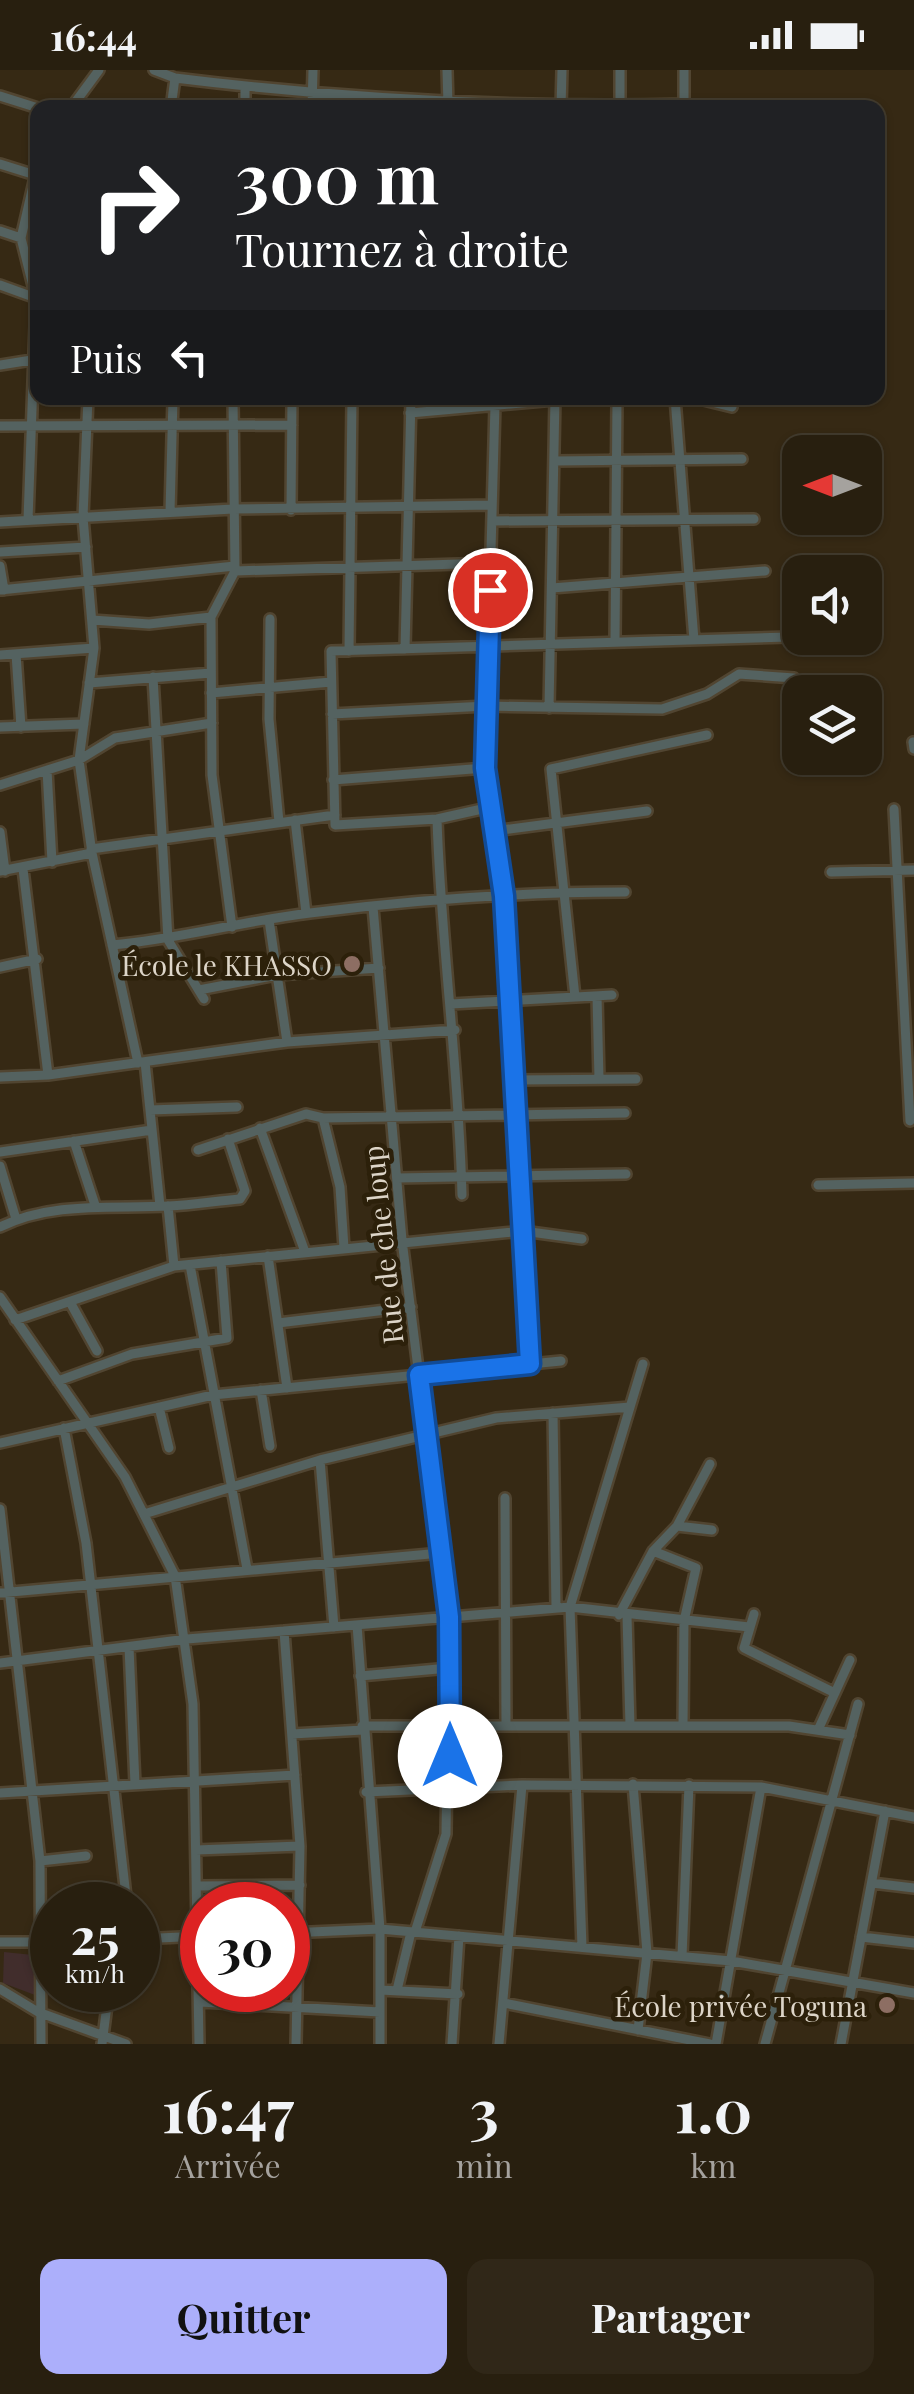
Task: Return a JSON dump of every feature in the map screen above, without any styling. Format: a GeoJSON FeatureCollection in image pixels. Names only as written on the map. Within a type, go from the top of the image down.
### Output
{"type":"FeatureCollection","features":[{"type":"Feature","properties":{"kind":"street"},"geometry":{"type":"LineString","coordinates":[[154,70],[175,78],[380,100]]}},
{"type":"Feature","properties":{"kind":"street"},"geometry":{"type":"LineString","coordinates":[[313,70],[313,100]]}},
{"type":"Feature","properties":{"kind":"street"},"geometry":{"type":"LineString","coordinates":[[447,70],[448,100]]}},
{"type":"Feature","properties":{"kind":"street"},"geometry":{"type":"LineString","coordinates":[[561,100],[562,70]]}},
{"type":"Feature","properties":{"kind":"street"},"geometry":{"type":"LineString","coordinates":[[620,70],[620,100]]}},
{"type":"Feature","properties":{"kind":"street"},"geometry":{"type":"LineString","coordinates":[[684,70],[684,100]]}},
{"type":"Feature","properties":{"kind":"street"},"geometry":{"type":"LineString","coordinates":[[76,100],[95,71]]}},
{"type":"Feature","properties":{"kind":"street"},"geometry":{"type":"LineString","coordinates":[[173,100],[175,78]]}},
{"type":"Feature","properties":{"kind":"street"},"geometry":{"type":"LineString","coordinates":[[245,87],[246,100]]}},
{"type":"Feature","properties":{"kind":"street"},"geometry":{"type":"LineString","coordinates":[[0,96],[30,105]]}},
{"type":"Feature","properties":{"kind":"street"},"geometry":{"type":"LineString","coordinates":[[0,164],[30,168]]}},
{"type":"Feature","properties":{"kind":"street"},"geometry":{"type":"LineString","coordinates":[[30,192],[20,238],[30,276]]}},
{"type":"Feature","properties":{"kind":"street"},"geometry":{"type":"LineString","coordinates":[[0,231],[20,238]]}},
{"type":"Feature","properties":{"kind":"street"},"geometry":{"type":"LineString","coordinates":[[0,285],[30,296]]}},
{"type":"Feature","properties":{"kind":"street"},"geometry":{"type":"LineString","coordinates":[[0,364],[30,360]]}},
{"type":"Feature","properties":{"kind":"street"},"geometry":{"type":"LineString","coordinates":[[28,520],[33,405]]}},
{"type":"Feature","properties":{"kind":"street"},"geometry":{"type":"LineString","coordinates":[[88,405],[83,517],[94,648],[79,760],[91,851],[142,1062],[174,1266]]}},
{"type":"Feature","properties":{"kind":"street"},"geometry":{"type":"LineString","coordinates":[[170,512],[173,405]]}},
{"type":"Feature","properties":{"kind":"street"},"geometry":{"type":"LineString","coordinates":[[232,405],[235,569],[211,617],[219,830],[232,928]]}},
{"type":"Feature","properties":{"kind":"street"},"geometry":{"type":"LineString","coordinates":[[290,510],[292,405]]}},
{"type":"Feature","properties":{"kind":"street"},"geometry":{"type":"LineString","coordinates":[[349,651],[347,510],[352,405]]}},
{"type":"Feature","properties":{"kind":"street"},"geometry":{"type":"LineString","coordinates":[[405,649],[411,405]]}},
{"type":"Feature","properties":{"kind":"street"},"geometry":{"type":"LineString","coordinates":[[410,413],[485,405]]}},
{"type":"Feature","properties":{"kind":"street"},"geometry":{"type":"LineString","coordinates":[[494,405],[485,768],[504,896],[530,1364]]}},
{"type":"Feature","properties":{"kind":"street"},"geometry":{"type":"LineString","coordinates":[[550,708],[556,405]]}},
{"type":"Feature","properties":{"kind":"street"},"geometry":{"type":"LineString","coordinates":[[614,642],[617,405]]}},
{"type":"Feature","properties":{"kind":"street"},"geometry":{"type":"LineString","coordinates":[[675,405],[694,640]]}},
{"type":"Feature","properties":{"kind":"street"},"geometry":{"type":"LineString","coordinates":[[724,405],[732,407]]}},
{"type":"Feature","properties":{"kind":"street"},"geometry":{"type":"LineString","coordinates":[[0,426],[292,425]]}},
{"type":"Feature","properties":{"kind":"street"},"geometry":{"type":"LineString","coordinates":[[554,460],[742,459]]}},
{"type":"Feature","properties":{"kind":"street"},"geometry":{"type":"LineString","coordinates":[[0,522],[233,509],[492,505]]}},
{"type":"Feature","properties":{"kind":"street"},"geometry":{"type":"LineString","coordinates":[[492,520],[754,519]]}},
{"type":"Feature","properties":{"kind":"street"},"geometry":{"type":"LineString","coordinates":[[0,552],[86,548]]}},
{"type":"Feature","properties":{"kind":"street"},"geometry":{"type":"LineString","coordinates":[[0,566],[2,590],[235,569],[490,562]]}},
{"type":"Feature","properties":{"kind":"street"},"geometry":{"type":"LineString","coordinates":[[552,588],[765,571]]}},
{"type":"Feature","properties":{"kind":"street"},"geometry":{"type":"LineString","coordinates":[[92,620],[149,624],[211,617]]}},
{"type":"Feature","properties":{"kind":"street"},"geometry":{"type":"LineString","coordinates":[[270,619],[269,688],[278,822]]}},
{"type":"Feature","properties":{"kind":"street"},"geometry":{"type":"LineString","coordinates":[[491,807],[437,819],[335,825],[331,651],[782,637]]}},
{"type":"Feature","properties":{"kind":"street"},"geometry":{"type":"LineString","coordinates":[[0,655],[94,648]]}},
{"type":"Feature","properties":{"kind":"street"},"geometry":{"type":"LineString","coordinates":[[16,654],[21,726]]}},
{"type":"Feature","properties":{"kind":"street"},"geometry":{"type":"LineString","coordinates":[[90,683],[211,673]]}},
{"type":"Feature","properties":{"kind":"street"},"geometry":{"type":"LineString","coordinates":[[332,714],[486,706],[662,709],[706,694],[738,674],[782,677]]}},
{"type":"Feature","properties":{"kind":"street"},"geometry":{"type":"LineString","coordinates":[[152,677],[168,940],[202,994],[277,975],[379,968]]}},
{"type":"Feature","properties":{"kind":"street"},"geometry":{"type":"LineString","coordinates":[[212,693],[332,682]]}},
{"type":"Feature","properties":{"kind":"street"},"geometry":{"type":"LineString","coordinates":[[0,785],[79,760],[115,738],[212,723]]}},
{"type":"Feature","properties":{"kind":"street"},"geometry":{"type":"LineString","coordinates":[[0,728],[84,724]]}},
{"type":"Feature","properties":{"kind":"street"},"geometry":{"type":"LineString","coordinates":[[576,997],[551,769],[707,734]]}},
{"type":"Feature","properties":{"kind":"street"},"geometry":{"type":"LineString","coordinates":[[332,780],[485,768]]}},
{"type":"Feature","properties":{"kind":"street"},"geometry":{"type":"LineString","coordinates":[[47,770],[52,862]]}},
{"type":"Feature","properties":{"kind":"street"},"geometry":{"type":"LineString","coordinates":[[894,810],[911,1060],[910,1122]]}},
{"type":"Feature","properties":{"kind":"street"},"geometry":{"type":"LineString","coordinates":[[494,831],[647,811]]}},
{"type":"Feature","properties":{"kind":"street"},"geometry":{"type":"LineString","coordinates":[[0,832],[2,871],[162,838],[335,815]]}},
{"type":"Feature","properties":{"kind":"street"},"geometry":{"type":"LineString","coordinates":[[437,819],[439,902],[455,1030],[462,1195]]}},
{"type":"Feature","properties":{"kind":"street"},"geometry":{"type":"LineString","coordinates":[[296,820],[306,913]]}},
{"type":"Feature","properties":{"kind":"street"},"geometry":{"type":"LineString","coordinates":[[23,868],[48,1075]]}},
{"type":"Feature","properties":{"kind":"street"},"geometry":{"type":"LineString","coordinates":[[831,872],[914,870]]}},
{"type":"Feature","properties":{"kind":"street"},"geometry":{"type":"LineString","coordinates":[[112,945],[168,940],[306,913],[373,906],[564,892],[625,892]]}},
{"type":"Feature","properties":{"kind":"street","name":"Rue de che loup"},"geometry":{"type":"LineString","coordinates":[[373,906],[402,1240],[449,1617],[450,1787],[446,1834],[397,1990]]}},
{"type":"Feature","properties":{"kind":"street"},"geometry":{"type":"LineString","coordinates":[[269,920],[287,1042]]}},
{"type":"Feature","properties":{"kind":"street"},"geometry":{"type":"LineString","coordinates":[[0,967],[37,959]]}},
{"type":"Feature","properties":{"kind":"street"},"geometry":{"type":"LineString","coordinates":[[451,1004],[612,995]]}},
{"type":"Feature","properties":{"kind":"street"},"geometry":{"type":"LineString","coordinates":[[597,996],[599,1079]]}},
{"type":"Feature","properties":{"kind":"street"},"geometry":{"type":"LineString","coordinates":[[0,1077],[48,1075],[287,1042],[455,1030]]}},
{"type":"Feature","properties":{"kind":"street"},"geometry":{"type":"LineString","coordinates":[[514,1080],[636,1078]]}},
{"type":"Feature","properties":{"kind":"street"},"geometry":{"type":"LineString","coordinates":[[150,1110],[237,1107]]}},
{"type":"Feature","properties":{"kind":"street"},"geometry":{"type":"LineString","coordinates":[[198,1150],[306,1114],[323,1118],[626,1113]]}},
{"type":"Feature","properties":{"kind":"street"},"geometry":{"type":"LineString","coordinates":[[323,1118],[340,1187],[344,1248]]}},
{"type":"Feature","properties":{"kind":"street"},"geometry":{"type":"LineString","coordinates":[[260,1128],[305,1252]]}},
{"type":"Feature","properties":{"kind":"street"},"geometry":{"type":"LineString","coordinates":[[0,1152],[152,1130]]}},
{"type":"Feature","properties":{"kind":"street"},"geometry":{"type":"LineString","coordinates":[[0,1227],[16,1219],[95,1205],[164,1206],[244,1197],[228,1139]]}},
{"type":"Feature","properties":{"kind":"street"},"geometry":{"type":"LineString","coordinates":[[74,1141],[95,1205]]}},
{"type":"Feature","properties":{"kind":"street"},"geometry":{"type":"LineString","coordinates":[[0,1166],[16,1219]]}},
{"type":"Feature","properties":{"kind":"street"},"geometry":{"type":"LineString","coordinates":[[397,1178],[626,1174]]}},
{"type":"Feature","properties":{"kind":"street"},"geometry":{"type":"LineString","coordinates":[[818,1185],[914,1183]]}},
{"type":"Feature","properties":{"kind":"street"},"geometry":{"type":"LineString","coordinates":[[16,1320],[174,1266],[402,1240],[523,1231],[582,1238]]}},
{"type":"Feature","properties":{"kind":"street"},"geometry":{"type":"LineString","coordinates":[[268,1256],[287,1388]]}},
{"type":"Feature","properties":{"kind":"street"},"geometry":{"type":"LineString","coordinates":[[58,1382],[132,1354],[202,1343],[230,1334],[221,1261]]}},
{"type":"Feature","properties":{"kind":"street"},"geometry":{"type":"LineString","coordinates":[[190,1264],[248,1569]]}},
{"type":"Feature","properties":{"kind":"street"},"geometry":{"type":"LineString","coordinates":[[0,1297],[125,1476],[175,1576],[187,1639],[198,1882]]}},
{"type":"Feature","properties":{"kind":"street"},"geometry":{"type":"LineString","coordinates":[[70,1302],[97,1352]]}},
{"type":"Feature","properties":{"kind":"street"},"geometry":{"type":"LineString","coordinates":[[278,1323],[411,1307]]}},
{"type":"Feature","properties":{"kind":"street"},"geometry":{"type":"LineString","coordinates":[[0,1443],[213,1395],[562,1361]]}},
{"type":"Feature","properties":{"kind":"street"},"geometry":{"type":"LineString","coordinates":[[582,1947],[570,1607],[644,1364]]}},
{"type":"Feature","properties":{"kind":"street"},"geometry":{"type":"LineString","coordinates":[[261,1390],[270,1446]]}},
{"type":"Feature","properties":{"kind":"street"},"geometry":{"type":"LineString","coordinates":[[159,1407],[170,1448]]}},
{"type":"Feature","properties":{"kind":"street"},"geometry":{"type":"LineString","coordinates":[[144,1514],[320,1460],[496,1418],[630,1407]]}},
{"type":"Feature","properties":{"kind":"street"},"geometry":{"type":"LineString","coordinates":[[553,1413],[556,1608]]}},
{"type":"Feature","properties":{"kind":"street"},"geometry":{"type":"LineString","coordinates":[[64,1428],[91,1586],[125,1882]]}},
{"type":"Feature","properties":{"kind":"street"},"geometry":{"type":"LineString","coordinates":[[320,1460],[334,1627]]}},
{"type":"Feature","properties":{"kind":"street"},"geometry":{"type":"LineString","coordinates":[[630,1726],[623,1615],[652,1551],[676,1526],[710,1464]]}},
{"type":"Feature","properties":{"kind":"street"},"geometry":{"type":"LineString","coordinates":[[506,1498],[506,1726]]}},
{"type":"Feature","properties":{"kind":"street"},"geometry":{"type":"LineString","coordinates":[[0,1509],[13,1593],[40,1882]]}},
{"type":"Feature","properties":{"kind":"street"},"geometry":{"type":"LineString","coordinates":[[676,1526],[712,1530]]}},
{"type":"Feature","properties":{"kind":"street"},"geometry":{"type":"LineString","coordinates":[[652,1551],[696,1568],[684,1621],[683,1726]]}},
{"type":"Feature","properties":{"kind":"street"},"geometry":{"type":"LineString","coordinates":[[0,1594],[441,1553]]}},
{"type":"Feature","properties":{"kind":"street"},"geometry":{"type":"LineString","coordinates":[[0,1663],[187,1639],[570,1607],[749,1627]]}},
{"type":"Feature","properties":{"kind":"street"},"geometry":{"type":"LineString","coordinates":[[754,1614],[744,1648],[835,1692]]}},
{"type":"Feature","properties":{"kind":"street"},"geometry":{"type":"LineString","coordinates":[[357,1625],[366,1792],[380,1929],[380,2044]]}},
{"type":"Feature","properties":{"kind":"street"},"geometry":{"type":"LineString","coordinates":[[284,1631],[300,1882]]}},
{"type":"Feature","properties":{"kind":"street"},"geometry":{"type":"LineString","coordinates":[[129,1646],[135,1784]]}},
{"type":"Feature","properties":{"kind":"street"},"geometry":{"type":"LineString","coordinates":[[818,1730],[850,1660]]}},
{"type":"Feature","properties":{"kind":"street"},"geometry":{"type":"LineString","coordinates":[[360,1676],[449,1668]]}},
{"type":"Feature","properties":{"kind":"street"},"geometry":{"type":"LineString","coordinates":[[765,2044],[858,1704]]}},
{"type":"Feature","properties":{"kind":"street"},"geometry":{"type":"LineString","coordinates":[[292,1734],[450,1726],[789,1726],[850,1735]]}},
{"type":"Feature","properties":{"kind":"street"},"geometry":{"type":"LineString","coordinates":[[0,1793],[295,1775]]}},
{"type":"Feature","properties":{"kind":"street"},"geometry":{"type":"LineString","coordinates":[[633,1784],[647,1953],[638,2030]]}},
{"type":"Feature","properties":{"kind":"street"},"geometry":{"type":"LineString","coordinates":[[366,1792],[522,1785],[762,1788],[914,1817]]}},
{"type":"Feature","properties":{"kind":"street"},"geometry":{"type":"LineString","coordinates":[[499,2044],[512,1941],[522,1785]]}},
{"type":"Feature","properties":{"kind":"street"},"geometry":{"type":"LineString","coordinates":[[682,1956],[689,1785]]}},
{"type":"Feature","properties":{"kind":"street"},"geometry":{"type":"LineString","coordinates":[[504,2002],[712,2044],[762,1788]]}},
{"type":"Feature","properties":{"kind":"street"},"geometry":{"type":"LineString","coordinates":[[842,2044],[885,1811]]}},
{"type":"Feature","properties":{"kind":"street"},"geometry":{"type":"LineString","coordinates":[[196,1850],[300,1846]]}},
{"type":"Feature","properties":{"kind":"street"},"geometry":{"type":"LineString","coordinates":[[40,1861],[86,1856]]}},
{"type":"Feature","properties":{"kind":"street"},"geometry":{"type":"LineString","coordinates":[[872,1883],[914,1888]]}},
{"type":"Feature","properties":{"kind":"street"},"geometry":{"type":"LineString","coordinates":[[310,1931],[380,1929],[731,1960],[914,1993]]}},
{"type":"Feature","properties":{"kind":"street"},"geometry":{"type":"LineString","coordinates":[[452,2044],[459,1936]]}},
{"type":"Feature","properties":{"kind":"street"},"geometry":{"type":"LineString","coordinates":[[862,1937],[914,1942]]}},
{"type":"Feature","properties":{"kind":"street"},"geometry":{"type":"LineString","coordinates":[[0,1942],[30,1942]]}},
{"type":"Feature","properties":{"kind":"street"},"geometry":{"type":"LineString","coordinates":[[0,1989],[30,2007]]}},
{"type":"Feature","properties":{"kind":"street"},"geometry":{"type":"LineString","coordinates":[[380,1990],[458,1994]]}},
{"type":"Feature","properties":{"kind":"street"},"geometry":{"type":"LineString","coordinates":[[310,2008],[380,2012]]}},
{"type":"Feature","properties":{"kind":"street"},"geometry":{"type":"LineString","coordinates":[[40,2044],[38,2012],[102,2040],[126,2044]]}},
{"type":"Feature","properties":{"kind":"street"},"geometry":{"type":"LineString","coordinates":[[102,2040],[106,2012]]}},
{"type":"Feature","properties":{"kind":"street"},"geometry":{"type":"LineString","coordinates":[[199,2044],[200,2012]]}},
{"type":"Feature","properties":{"kind":"street"},"geometry":{"type":"LineString","coordinates":[[296,2044],[298,2012]]}},
{"type":"Feature","properties":{"kind":"shaded area"},"geometry":{"type":"Polygon","coordinates":[[[4,1952],[30,1955],[30,1993],[3,1983],[4,1952]]]}},
{"type":"Feature","properties":{"kind":"place","name":"École le KHASSO"},"geometry":{"type":"Point","coordinates":[352,964]}},
{"type":"Feature","properties":{"kind":"place","name":"École privée Toguna"},"geometry":{"type":"Point","coordinates":[887,2005]}},
{"type":"Feature","properties":{"kind":"route"},"geometry":{"type":"LineString","coordinates":[[450,1756],[449,1617],[419,1375],[530,1364],[504,896],[485,768],[490,590]]}}]}
